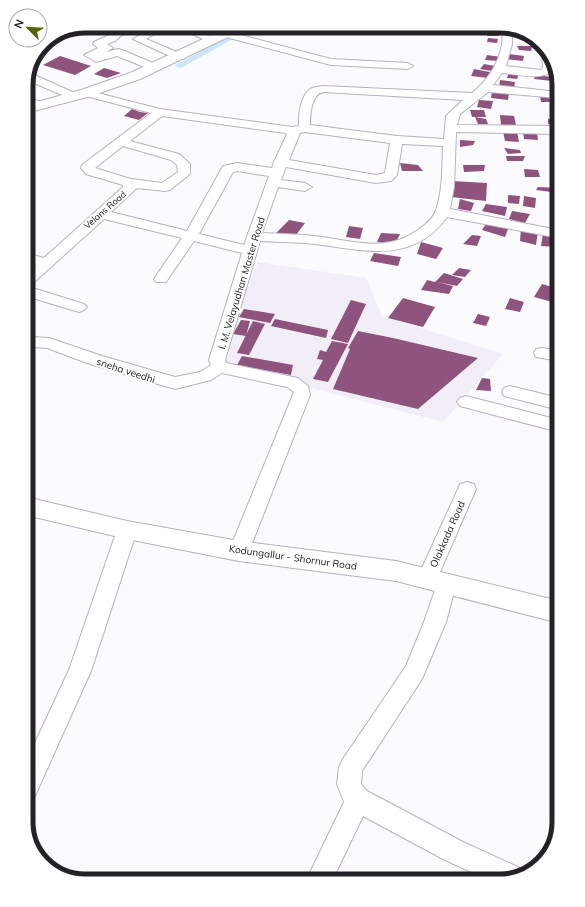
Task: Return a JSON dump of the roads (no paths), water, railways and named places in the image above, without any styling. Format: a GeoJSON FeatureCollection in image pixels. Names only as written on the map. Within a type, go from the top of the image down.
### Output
{"type":"FeatureCollection","features":[{"type":"Feature","properties":{"kind":"main road"},"geometry":{"type":"LineString","coordinates":[[33,107],[80,94],[156,68],[213,40],[234,33]]}},
{"type":"Feature","properties":{"kind":"main road","name":"Kodungallur - Shornur Road"},"geometry":{"type":"LineString","coordinates":[[33,508],[127,530],[239,551],[396,571],[552,610]]}},
{"type":"Feature","properties":{"kind":"street"},"geometry":{"type":"LineString","coordinates":[[118,33],[111,39],[98,44],[156,68]]}},
{"type":"Feature","properties":{"kind":"street"},"geometry":{"type":"LineString","coordinates":[[149,33],[138,39],[180,57]]}},
{"type":"Feature","properties":{"kind":"street"},"geometry":{"type":"LineString","coordinates":[[197,33],[213,40]]}},
{"type":"Feature","properties":{"kind":"street"},"geometry":{"type":"LineString","coordinates":[[234,33],[331,62],[408,66]]}},
{"type":"Feature","properties":{"kind":"street"},"geometry":{"type":"LineString","coordinates":[[101,214],[190,236],[251,244],[314,240],[375,248],[389,248],[425,232],[436,224],[442,212],[448,177],[449,142],[452,116],[456,110],[485,88],[499,69],[504,60],[508,34]]}},
{"type":"Feature","properties":{"kind":"street"},"geometry":{"type":"LineString","coordinates":[[499,69],[543,73],[547,72],[549,68]]}},
{"type":"Feature","properties":{"kind":"street"},"geometry":{"type":"LineString","coordinates":[[34,78],[80,94],[160,112],[299,130],[397,140],[449,142]]}},
{"type":"Feature","properties":{"kind":"street"},"geometry":{"type":"LineString","coordinates":[[485,88],[552,93]]}},
{"type":"Feature","properties":{"kind":"street","name":"I. M. Velayudhan Master Road"},"geometry":{"type":"LineString","coordinates":[[220,368],[217,360],[251,244],[277,173],[294,133],[299,130],[304,121],[310,97],[314,92],[323,89],[474,97]]}},
{"type":"Feature","properties":{"kind":"street"},"geometry":{"type":"LineString","coordinates":[[33,102],[40,105]]}},
{"type":"Feature","properties":{"kind":"street","name":"Velans Road"},"geometry":{"type":"LineString","coordinates":[[33,276],[130,188],[130,182],[87,170],[90,165],[160,112]]}},
{"type":"Feature","properties":{"kind":"street"},"geometry":{"type":"LineString","coordinates":[[450,128],[552,130]]}},
{"type":"Feature","properties":{"kind":"street"},"geometry":{"type":"LineString","coordinates":[[161,280],[190,236],[228,169],[237,167],[277,173],[376,179],[386,178],[391,175],[397,140]]}},
{"type":"Feature","properties":{"kind":"street"},"geometry":{"type":"LineString","coordinates":[[121,142],[175,157],[181,160],[185,166],[184,174],[165,187],[130,182]]}},
{"type":"Feature","properties":{"kind":"street"},"geometry":{"type":"LineString","coordinates":[[277,173],[305,187]]}},
{"type":"Feature","properties":{"kind":"street"},"geometry":{"type":"LineString","coordinates":[[442,212],[552,233]]}},
{"type":"Feature","properties":{"kind":"street"},"geometry":{"type":"LineString","coordinates":[[33,259],[46,263]]}},
{"type":"Feature","properties":{"kind":"street"},"geometry":{"type":"LineString","coordinates":[[33,286],[79,307]]}},
{"type":"Feature","properties":{"kind":"street","name":"sneha veedhi"},"geometry":{"type":"LineString","coordinates":[[33,343],[49,343],[103,362],[175,383],[205,376],[220,368]]}},
{"type":"Feature","properties":{"kind":"street"},"geometry":{"type":"LineString","coordinates":[[542,353],[552,355]]}},
{"type":"Feature","properties":{"kind":"street"},"geometry":{"type":"LineString","coordinates":[[220,368],[292,382],[302,390],[302,395],[239,551]]}},
{"type":"Feature","properties":{"kind":"street"},"geometry":{"type":"LineString","coordinates":[[510,392],[552,402]]}},
{"type":"Feature","properties":{"kind":"street"},"geometry":{"type":"LineString","coordinates":[[466,402],[552,424]]}},
{"type":"Feature","properties":{"kind":"street","name":"Olakkada Road"},"geometry":{"type":"LineString","coordinates":[[358,800],[352,792],[347,780],[351,766],[414,672],[435,622],[437,581],[467,489]]}},
{"type":"Feature","properties":{"kind":"street"},"geometry":{"type":"LineString","coordinates":[[33,773],[80,671],[127,530]]}},
{"type":"Feature","properties":{"kind":"street"},"geometry":{"type":"LineString","coordinates":[[322,874],[358,800],[482,873]]}},
{"type":"Feature","properties":{"kind":"waterway"},"geometry":{"type":"LineString","coordinates":[[178,66],[239,33]]}}]}
